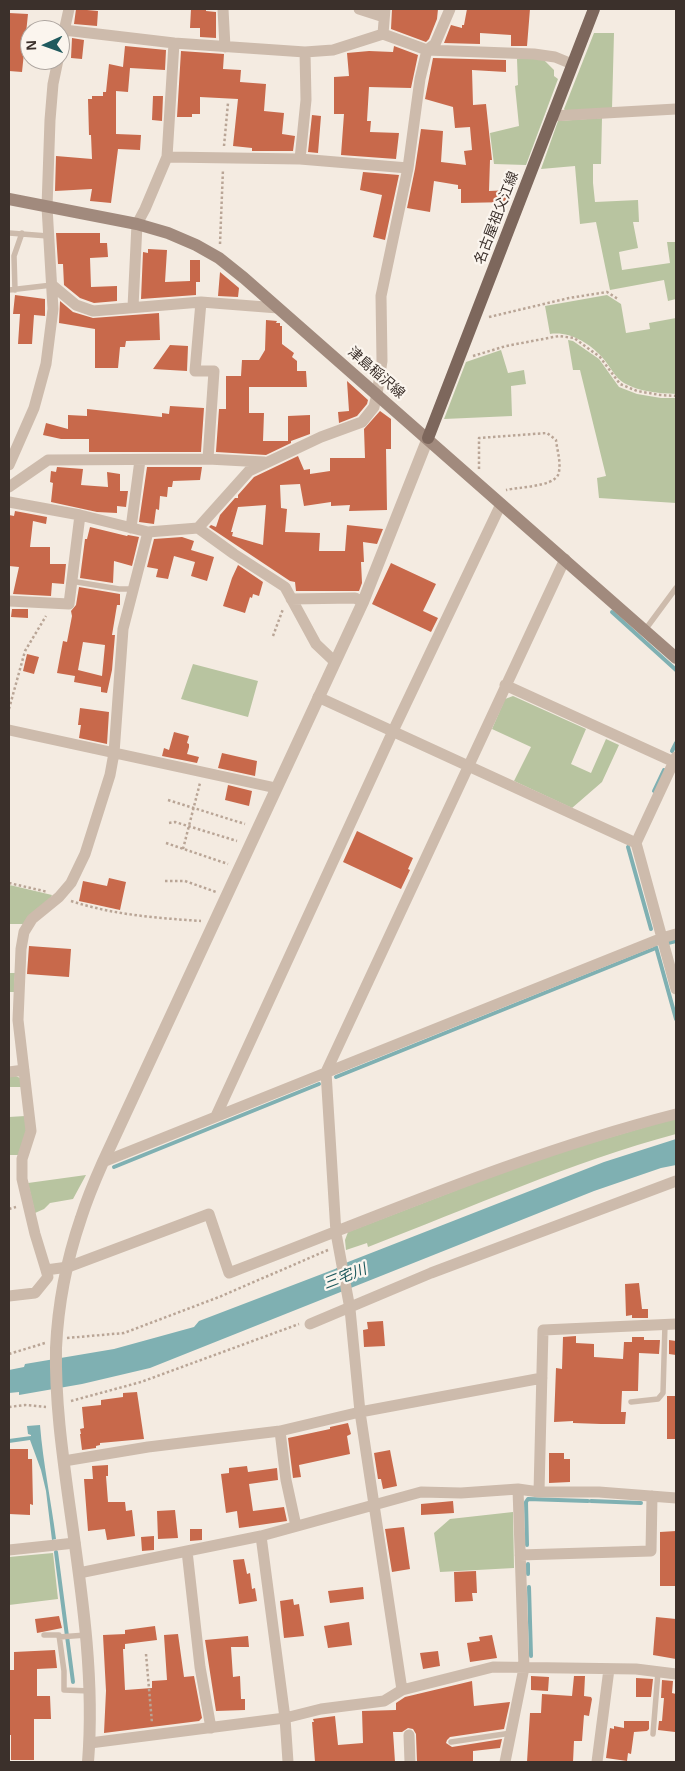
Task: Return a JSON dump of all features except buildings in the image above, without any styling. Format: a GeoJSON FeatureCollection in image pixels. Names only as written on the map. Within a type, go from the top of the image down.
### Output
{"type":"FeatureCollection","features":[{"type":"Feature","properties":{"kind":"main road","name":"名古屋祖父江線"},"geometry":{"type":"LineString","coordinates":[[428,438],[594,9]]}},
{"type":"Feature","properties":{"kind":"main road","name":"津島稲沢線"},"geometry":{"type":"LineString","coordinates":[[9,199],[137,224],[168,233],[196,245],[219,258],[428,438],[676,658]]}},
{"type":"Feature","properties":{"kind":"street"},"geometry":{"type":"LineString","coordinates":[[224,9],[225,47]]}},
{"type":"Feature","properties":{"kind":"street"},"geometry":{"type":"LineString","coordinates":[[359,9],[384,13],[383,34]]}},
{"type":"Feature","properties":{"kind":"street"},"geometry":{"type":"LineString","coordinates":[[198,528],[249,471],[321,437],[362,422],[374,406],[382,361],[381,296],[408,168],[420,79],[427,50],[435,44],[450,9]]}},
{"type":"Feature","properties":{"kind":"street"},"geometry":{"type":"LineString","coordinates":[[70,39],[174,43],[305,52],[333,50],[383,34],[427,50],[534,54],[555,57],[572,64]]}},
{"type":"Feature","properties":{"kind":"street"},"geometry":{"type":"LineString","coordinates":[[134,306],[137,224],[146,209],[167,157],[174,43]]}},
{"type":"Feature","properties":{"kind":"street"},"geometry":{"type":"LineString","coordinates":[[300,159],[306,100],[305,52]]}},
{"type":"Feature","properties":{"kind":"street"},"geometry":{"type":"LineString","coordinates":[[9,465],[34,408],[46,364],[52,309],[52,285],[46,207],[50,120],[56,70]]}},
{"type":"Feature","properties":{"kind":"street"},"geometry":{"type":"LineString","coordinates":[[552,116],[676,109]]}},
{"type":"Feature","properties":{"kind":"street"},"geometry":{"type":"LineString","coordinates":[[167,157],[300,159],[408,168]]}},
{"type":"Feature","properties":{"kind":"street"},"geometry":{"type":"LineString","coordinates":[[52,285],[76,305],[92,311],[134,306],[201,302],[278,308]]}},
{"type":"Feature","properties":{"kind":"street"},"geometry":{"type":"LineString","coordinates":[[201,302],[196,371],[214,372],[208,459]]}},
{"type":"Feature","properties":{"kind":"street"},"geometry":{"type":"LineString","coordinates":[[88,1762],[90,1691],[86,1635],[57,1403],[57,1344],[61,1299],[68,1267],[81,1218],[103,1162],[363,602],[428,438]]}},
{"type":"Feature","properties":{"kind":"street"},"geometry":{"type":"LineString","coordinates":[[9,487],[48,460],[208,459],[266,462]]}},
{"type":"Feature","properties":{"kind":"street"},"geometry":{"type":"LineString","coordinates":[[131,528],[140,460]]}},
{"type":"Feature","properties":{"kind":"street"},"geometry":{"type":"LineString","coordinates":[[216,1116],[497,500]]}},
{"type":"Feature","properties":{"kind":"street"},"geometry":{"type":"LineString","coordinates":[[9,502],[80,514],[148,532],[198,528],[285,587],[316,644],[335,662]]}},
{"type":"Feature","properties":{"kind":"street"},"geometry":{"type":"LineString","coordinates":[[9,601],[69,604],[80,514]]}},
{"type":"Feature","properties":{"kind":"street"},"geometry":{"type":"LineString","coordinates":[[9,1296],[35,1293],[48,1277],[35,1234],[22,1179],[22,1159],[31,1131],[18,1020],[21,949],[24,932],[32,919],[59,897],[71,882],[85,854],[110,775],[114,753],[123,629],[148,532]]}},
{"type":"Feature","properties":{"kind":"street"},"geometry":{"type":"LineString","coordinates":[[402,1690],[360,1412],[349,1306],[336,1233],[326,1072],[565,559]]}},
{"type":"Feature","properties":{"kind":"street"},"geometry":{"type":"LineString","coordinates":[[290,597],[355,598],[363,602]]}},
{"type":"Feature","properties":{"kind":"street"},"geometry":{"type":"LineString","coordinates":[[506,685],[675,759],[636,843],[676,990]]}},
{"type":"Feature","properties":{"kind":"street"},"geometry":{"type":"LineString","coordinates":[[318,697],[636,843]]}},
{"type":"Feature","properties":{"kind":"street"},"geometry":{"type":"LineString","coordinates":[[9,730],[276,788]]}},
{"type":"Feature","properties":{"kind":"street"},"geometry":{"type":"LineString","coordinates":[[103,1162],[676,934]]}},
{"type":"Feature","properties":{"kind":"street"},"geometry":{"type":"LineString","coordinates":[[9,1072],[24,1070]]}},
{"type":"Feature","properties":{"kind":"street"},"geometry":{"type":"LineString","coordinates":[[46,1270],[68,1267],[209,1214],[229,1273],[336,1233],[438,1191],[537,1155],[630,1125],[676,1114]]}},
{"type":"Feature","properties":{"kind":"street"},"geometry":{"type":"LineString","coordinates":[[310,1324],[431,1273],[676,1181]]}},
{"type":"Feature","properties":{"kind":"street"},"geometry":{"type":"LineString","coordinates":[[540,1492],[543,1330],[671,1324]]}},
{"type":"Feature","properties":{"kind":"street"},"geometry":{"type":"LineString","coordinates":[[64,1461],[148,1447],[280,1431],[360,1412],[542,1378]]}},
{"type":"Feature","properties":{"kind":"street"},"geometry":{"type":"LineString","coordinates":[[280,1431],[286,1480],[296,1526]]}},
{"type":"Feature","properties":{"kind":"street"},"geometry":{"type":"LineString","coordinates":[[505,1762],[524,1668],[518,1489]]}},
{"type":"Feature","properties":{"kind":"street"},"geometry":{"type":"LineString","coordinates":[[79,1573],[261,1536],[421,1492],[461,1493],[518,1489],[540,1492],[599,1492],[676,1498]]}},
{"type":"Feature","properties":{"kind":"street"},"geometry":{"type":"LineString","coordinates":[[520,1555],[651,1551],[652,1496]]}},
{"type":"Feature","properties":{"kind":"street"},"geometry":{"type":"LineString","coordinates":[[261,1536],[285,1718],[288,1762]]}},
{"type":"Feature","properties":{"kind":"street"},"geometry":{"type":"LineString","coordinates":[[9,1550],[75,1543]]}},
{"type":"Feature","properties":{"kind":"street"},"geometry":{"type":"LineString","coordinates":[[187,1551],[200,1667],[211,1728]]}},
{"type":"Feature","properties":{"kind":"street"},"geometry":{"type":"LineString","coordinates":[[90,1743],[285,1718],[321,1709],[384,1701],[402,1690],[493,1667],[609,1669],[676,1674]]}},
{"type":"Feature","properties":{"kind":"street"},"geometry":{"type":"LineString","coordinates":[[597,1762],[609,1669]]}},
{"type":"Feature","properties":{"kind":"street"},"geometry":{"type":"LineString","coordinates":[[409,1735],[410,1762]]}},
{"type":"Feature","properties":{"kind":"lane"},"geometry":{"type":"LineString","coordinates":[[9,233],[48,236]]}},
{"type":"Feature","properties":{"kind":"lane"},"geometry":{"type":"LineString","coordinates":[[22,233],[14,256],[12,290],[52,285]]}},
{"type":"Feature","properties":{"kind":"lane"},"geometry":{"type":"LineString","coordinates":[[71,581],[118,589],[133,589]]}},
{"type":"Feature","properties":{"kind":"lane"},"geometry":{"type":"LineString","coordinates":[[646,630],[676,588]]}},
{"type":"Feature","properties":{"kind":"lane"},"geometry":{"type":"LineString","coordinates":[[631,1402],[658,1399],[664,1393],[671,1324]]}},
{"type":"Feature","properties":{"kind":"lane"},"geometry":{"type":"LineString","coordinates":[[44,1635],[86,1635]]}},
{"type":"Feature","properties":{"kind":"lane"},"geometry":{"type":"LineString","coordinates":[[61,1636],[64,1690],[90,1691]]}},
{"type":"Feature","properties":{"kind":"lane"},"geometry":{"type":"LineString","coordinates":[[653,1734],[658,1672]]}},
{"type":"Feature","properties":{"kind":"lane"},"geometry":{"type":"LineString","coordinates":[[451,1742],[511,1733]]}},
{"type":"Feature","properties":{"kind":"path"},"geometry":{"type":"LineString","coordinates":[[219,258],[223,158],[228,103]]}},
{"type":"Feature","properties":{"kind":"path"},"geometry":{"type":"LineString","coordinates":[[474,320],[569,298],[607,292],[618,299]]}},
{"type":"Feature","properties":{"kind":"path"},"geometry":{"type":"LineString","coordinates":[[458,362],[506,346],[559,336],[574,338],[600,357],[620,384],[637,392],[676,396]]}},
{"type":"Feature","properties":{"kind":"path"},"geometry":{"type":"LineString","coordinates":[[474,480],[480,467],[479,438],[547,433],[556,440],[559,463],[558,475],[551,482],[507,490],[497,500]]}},
{"type":"Feature","properties":{"kind":"path"},"geometry":{"type":"LineString","coordinates":[[273,636],[290,597]]}},
{"type":"Feature","properties":{"kind":"path"},"geometry":{"type":"LineString","coordinates":[[9,708],[25,651],[50,609],[50,604]]}},
{"type":"Feature","properties":{"kind":"path"},"geometry":{"type":"LineString","coordinates":[[183,849],[203,772]]}},
{"type":"Feature","properties":{"kind":"path"},"geometry":{"type":"LineString","coordinates":[[168,800],[257,827]]}},
{"type":"Feature","properties":{"kind":"path"},"geometry":{"type":"LineString","coordinates":[[169,823],[175,822],[249,845]]}},
{"type":"Feature","properties":{"kind":"path"},"geometry":{"type":"LineString","coordinates":[[166,844],[239,867]]}},
{"type":"Feature","properties":{"kind":"path"},"geometry":{"type":"LineString","coordinates":[[165,881],[185,881],[226,895]]}},
{"type":"Feature","properties":{"kind":"path"},"geometry":{"type":"LineString","coordinates":[[9,883],[51,893],[99,910],[213,924]]}},
{"type":"Feature","properties":{"kind":"path"},"geometry":{"type":"LineString","coordinates":[[9,1354],[124,1333],[219,1297],[339,1246]]}},
{"type":"Feature","properties":{"kind":"path"},"geometry":{"type":"LineString","coordinates":[[9,1408],[77,1401],[141,1382],[305,1322],[310,1324]]}},
{"type":"Feature","properties":{"kind":"path"},"geometry":{"type":"LineString","coordinates":[[146,1654],[153,1735]]}},
{"type":"Feature","properties":{"kind":"green space"},"geometry":{"type":"Polygon","coordinates":[[[594,33],[614,33],[612,109],[566,112],[564,109],[594,33]]]}},
{"type":"Feature","properties":{"kind":"green space"},"geometry":{"type":"Polygon","coordinates":[[[517,59],[543,59],[554,70],[554,76],[558,79],[526,165],[494,164],[490,133],[519,126],[515,86],[518,85],[517,59]]]}},
{"type":"Feature","properties":{"kind":"green space"},"geometry":{"type":"Polygon","coordinates":[[[602,118],[601,164],[593,164],[595,202],[638,200],[639,222],[633,222],[638,248],[619,252],[622,270],[670,263],[667,242],[676,242],[676,299],[668,301],[664,280],[610,290],[596,222],[580,224],[575,166],[541,169],[558,121],[602,118]]]}},
{"type":"Feature","properties":{"kind":"green space"},"geometry":{"type":"Polygon","coordinates":[[[607,295],[621,304],[626,333],[650,329],[649,323],[676,318],[676,394],[649,392],[630,386],[620,380],[601,356],[585,343],[564,334],[550,334],[545,306],[607,295]]]}},
{"type":"Feature","properties":{"kind":"green space"},"geometry":{"type":"Polygon","coordinates":[[[568,340],[573,341],[599,359],[619,387],[637,394],[661,398],[676,398],[676,503],[599,498],[597,478],[606,476],[580,370],[573,370],[568,340]]]}},
{"type":"Feature","properties":{"kind":"green space"},"geometry":{"type":"Polygon","coordinates":[[[501,350],[508,373],[524,370],[526,384],[511,386],[512,416],[444,419],[466,362],[501,350]]]}},
{"type":"Feature","properties":{"kind":"green space"},"geometry":{"type":"Polygon","coordinates":[[[193,664],[258,681],[248,717],[181,699],[193,664]]]}},
{"type":"Feature","properties":{"kind":"green space"},"geometry":{"type":"Polygon","coordinates":[[[513,696],[586,729],[571,764],[591,773],[606,739],[619,745],[602,782],[572,808],[514,781],[531,747],[492,729],[505,699],[513,696]]]}},
{"type":"Feature","properties":{"kind":"green space"},"geometry":{"type":"Polygon","coordinates":[[[9,885],[52,895],[24,924],[9,924],[9,885]]]}},
{"type":"Feature","properties":{"kind":"green space"},"geometry":{"type":"Polygon","coordinates":[[[9,973],[15,973],[14,992],[9,992],[9,973]]]}},
{"type":"Feature","properties":{"kind":"green space"},"geometry":{"type":"Polygon","coordinates":[[[16,1076],[20,1078],[21,1087],[9,1087],[9,1077],[16,1076]]]}},
{"type":"Feature","properties":{"kind":"green space"},"geometry":{"type":"Polygon","coordinates":[[[25,1116],[27,1132],[19,1155],[9,1155],[9,1117],[25,1116]]]}},
{"type":"Feature","properties":{"kind":"green space"},"geometry":{"type":"Polygon","coordinates":[[[676,1118],[676,1134],[637,1145],[559,1172],[368,1247],[367,1243],[346,1250],[345,1240],[348,1232],[540,1158],[676,1118]]]}},
{"type":"Feature","properties":{"kind":"green space"},"geometry":{"type":"Polygon","coordinates":[[[86,1175],[73,1199],[50,1203],[44,1209],[35,1213],[28,1183],[86,1175]]]}},
{"type":"Feature","properties":{"kind":"green space"},"geometry":{"type":"Polygon","coordinates":[[[513,1512],[514,1568],[440,1572],[434,1533],[450,1519],[513,1512]]]}},
{"type":"Feature","properties":{"kind":"green space"},"geometry":{"type":"Polygon","coordinates":[[[53,1553],[58,1599],[9,1605],[9,1557],[53,1553]]]}},
{"type":"Feature","properties":{"kind":"water","name":"三宅川"},"geometry":{"type":"Polygon","coordinates":[[[676,1139],[676,1165],[661,1168],[594,1191],[150,1368],[82,1384],[19,1395],[19,1392],[9,1393],[9,1370],[24,1367],[25,1364],[114,1349],[194,1327],[199,1321],[604,1162],[676,1139]]]}},
{"type":"Feature","properties":{"kind":"water"},"geometry":{"type":"Polygon","coordinates":[[[40,1425],[56,1539],[52,1540],[46,1491],[41,1470],[30,1440],[9,1443],[9,1439],[31,1436],[28,1434],[27,1426],[40,1425]]]}},
{"type":"Feature","properties":{"kind":"waterway"},"geometry":{"type":"LineString","coordinates":[[612,612],[676,670]]}},
{"type":"Feature","properties":{"kind":"waterway"},"geometry":{"type":"LineString","coordinates":[[672,751],[676,743]]}},
{"type":"Feature","properties":{"kind":"waterway"},"geometry":{"type":"LineString","coordinates":[[654,791],[664,770]]}},
{"type":"Feature","properties":{"kind":"waterway"},"geometry":{"type":"LineString","coordinates":[[628,847],[651,929]]}},
{"type":"Feature","properties":{"kind":"waterway"},"geometry":{"type":"LineString","coordinates":[[668,943],[676,941]]}},
{"type":"Feature","properties":{"kind":"waterway"},"geometry":{"type":"LineString","coordinates":[[656,947],[676,1019]]}},
{"type":"Feature","properties":{"kind":"waterway"},"geometry":{"type":"LineString","coordinates":[[336,1077],[656,948]]}},
{"type":"Feature","properties":{"kind":"waterway"},"geometry":{"type":"LineString","coordinates":[[114,1167],[319,1084]]}},
{"type":"Feature","properties":{"kind":"waterway"},"geometry":{"type":"LineString","coordinates":[[527,1545],[526,1502],[528,1499],[588,1501]]}},
{"type":"Feature","properties":{"kind":"waterway"},"geometry":{"type":"LineString","coordinates":[[591,1501],[641,1503]]}},
{"type":"Feature","properties":{"kind":"waterway"},"geometry":{"type":"LineString","coordinates":[[56,1552],[73,1682]]}},
{"type":"Feature","properties":{"kind":"waterway"},"geometry":{"type":"LineString","coordinates":[[528,1564],[528,1574]]}},
{"type":"Feature","properties":{"kind":"waterway"},"geometry":{"type":"LineString","coordinates":[[529,1587],[531,1656]]}}]}
